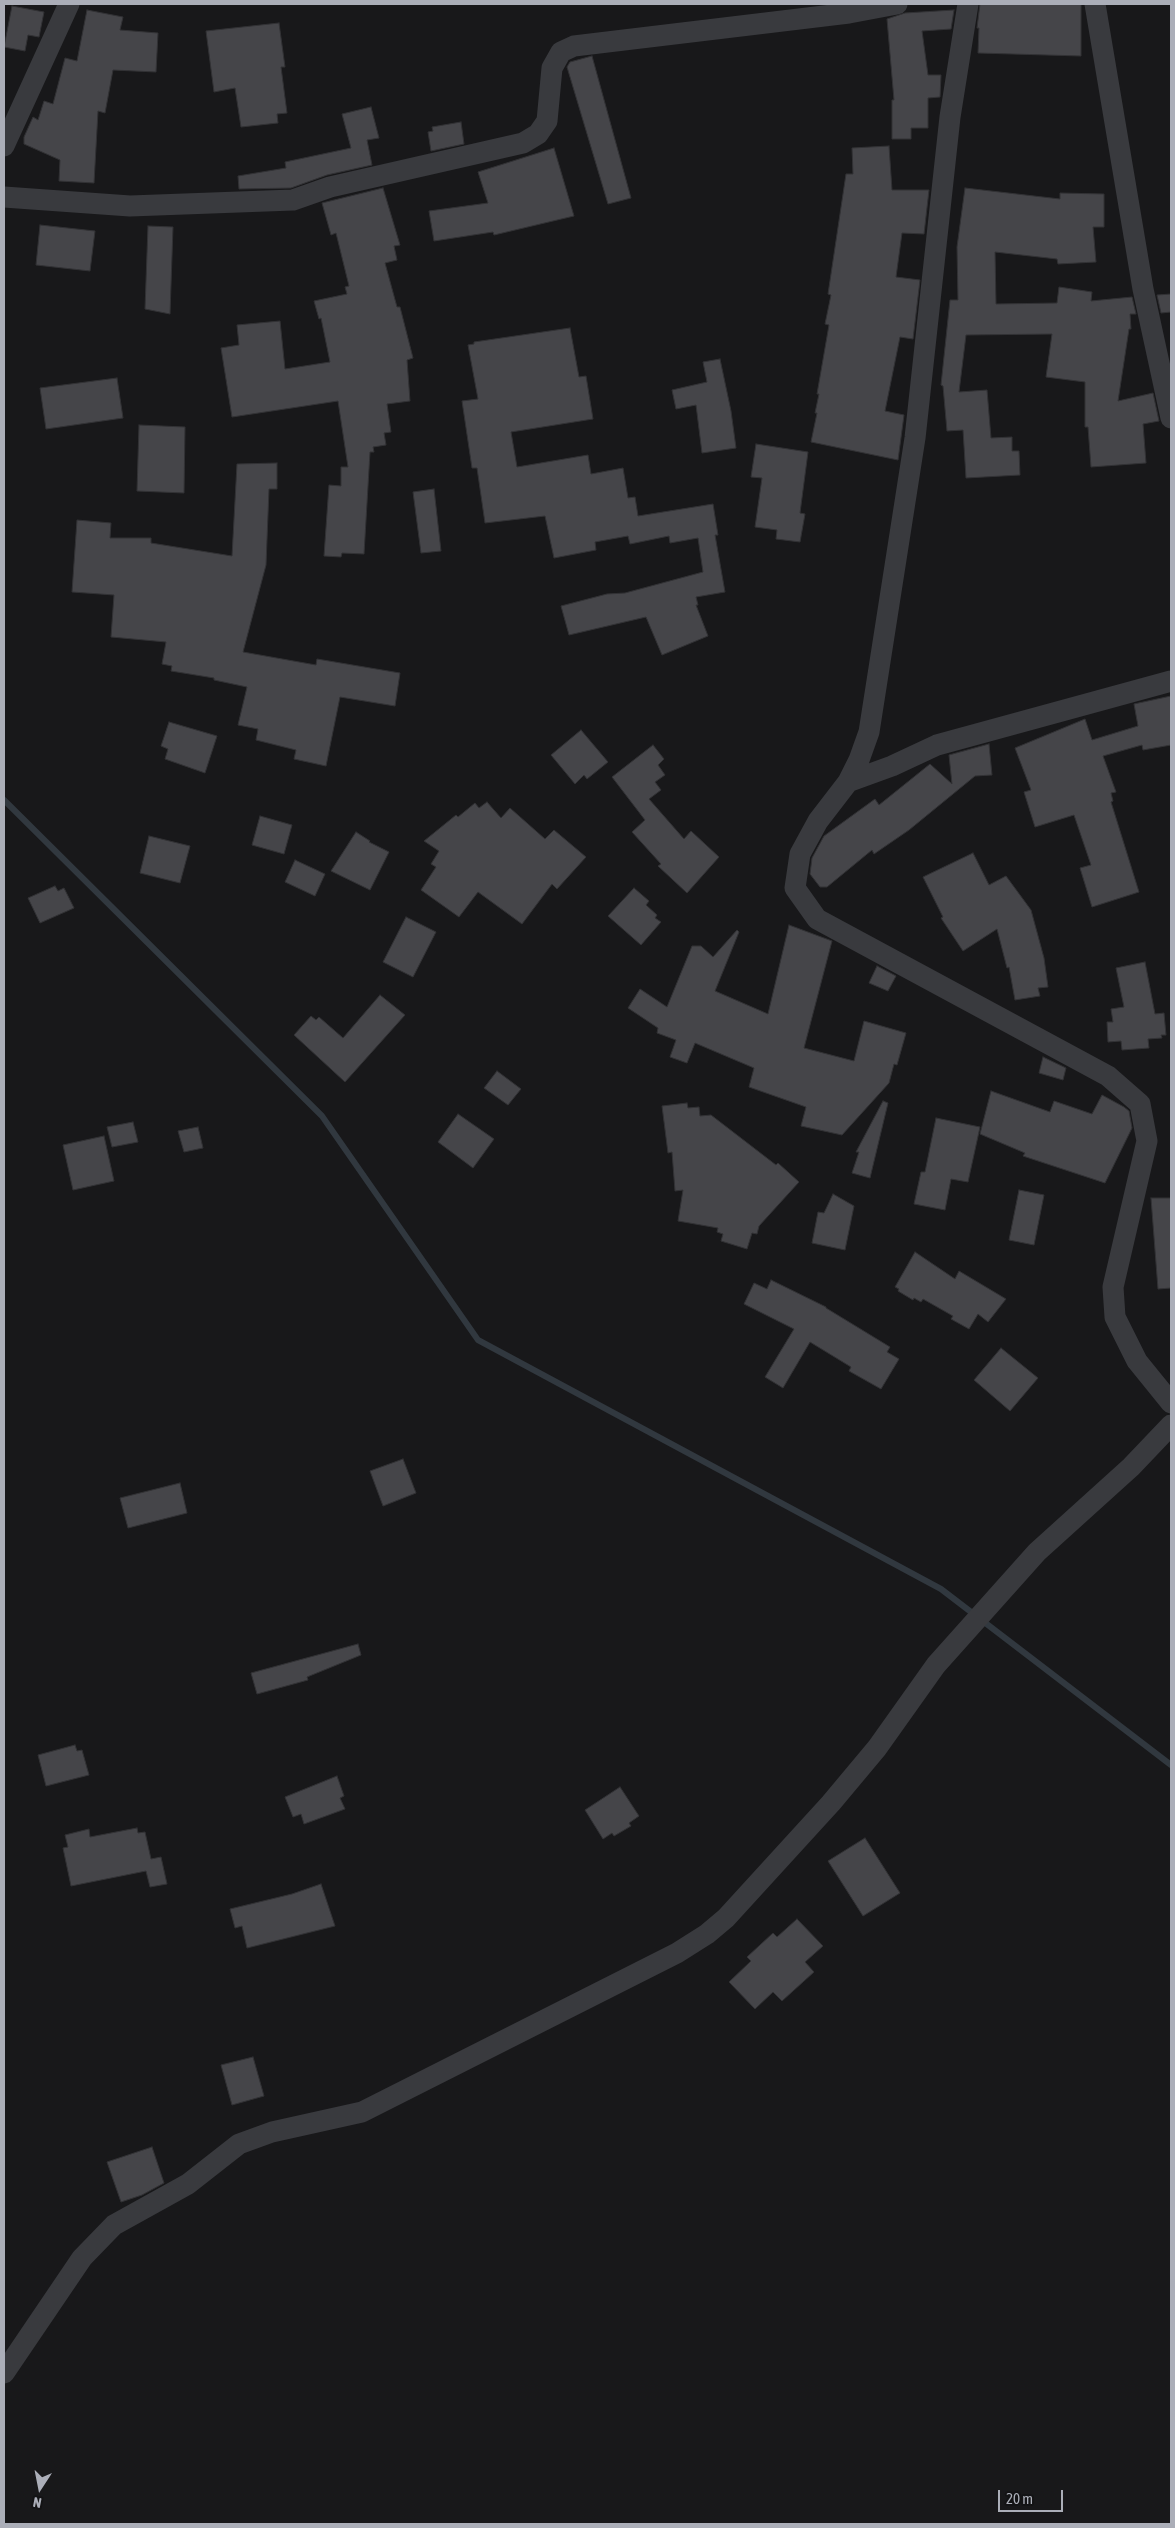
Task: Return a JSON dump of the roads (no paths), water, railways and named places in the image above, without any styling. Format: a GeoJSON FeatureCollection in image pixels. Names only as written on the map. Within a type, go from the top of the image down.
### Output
{"type":"FeatureCollection","features":[{"type":"Feature","properties":{"kind":"street"},"geometry":{"type":"LineString","coordinates":[[4,146],[69,4]]}},
{"type":"Feature","properties":{"kind":"street"},"geometry":{"type":"LineString","coordinates":[[4,197],[130,206],[293,200],[330,187],[523,143],[538,134],[547,121],[552,68],[561,52],[574,46],[849,13],[897,4]]}},
{"type":"Feature","properties":{"kind":"street"},"geometry":{"type":"LineString","coordinates":[[968,4],[950,117],[912,458],[869,732],[859,760],[848,782],[818,821],[800,854],[795,888],[817,919],[1108,1076],[1140,1104],[1147,1141],[1113,1287],[1115,1317],[1137,1361],[1171,1403]]}},
{"type":"Feature","properties":{"kind":"street"},"geometry":{"type":"LineString","coordinates":[[1095,4],[1143,289],[1171,418]]}},
{"type":"Feature","properties":{"kind":"street"},"geometry":{"type":"LineString","coordinates":[[848,782],[892,766],[937,745],[1171,681]]}},
{"type":"Feature","properties":{"kind":"street"},"geometry":{"type":"LineString","coordinates":[[4,2373],[82,2258],[114,2225],[188,2184],[239,2144],[272,2132],[362,2112],[677,1953],[707,1934],[726,1918],[831,1803],[877,1748],[936,1665],[1037,1552],[1131,1467],[1171,1425]]}},
{"type":"Feature","properties":{"kind":"waterway"},"geometry":{"type":"LineString","coordinates":[[4,800],[322,1116],[478,1340],[941,1589],[1171,1765]]}}]}
